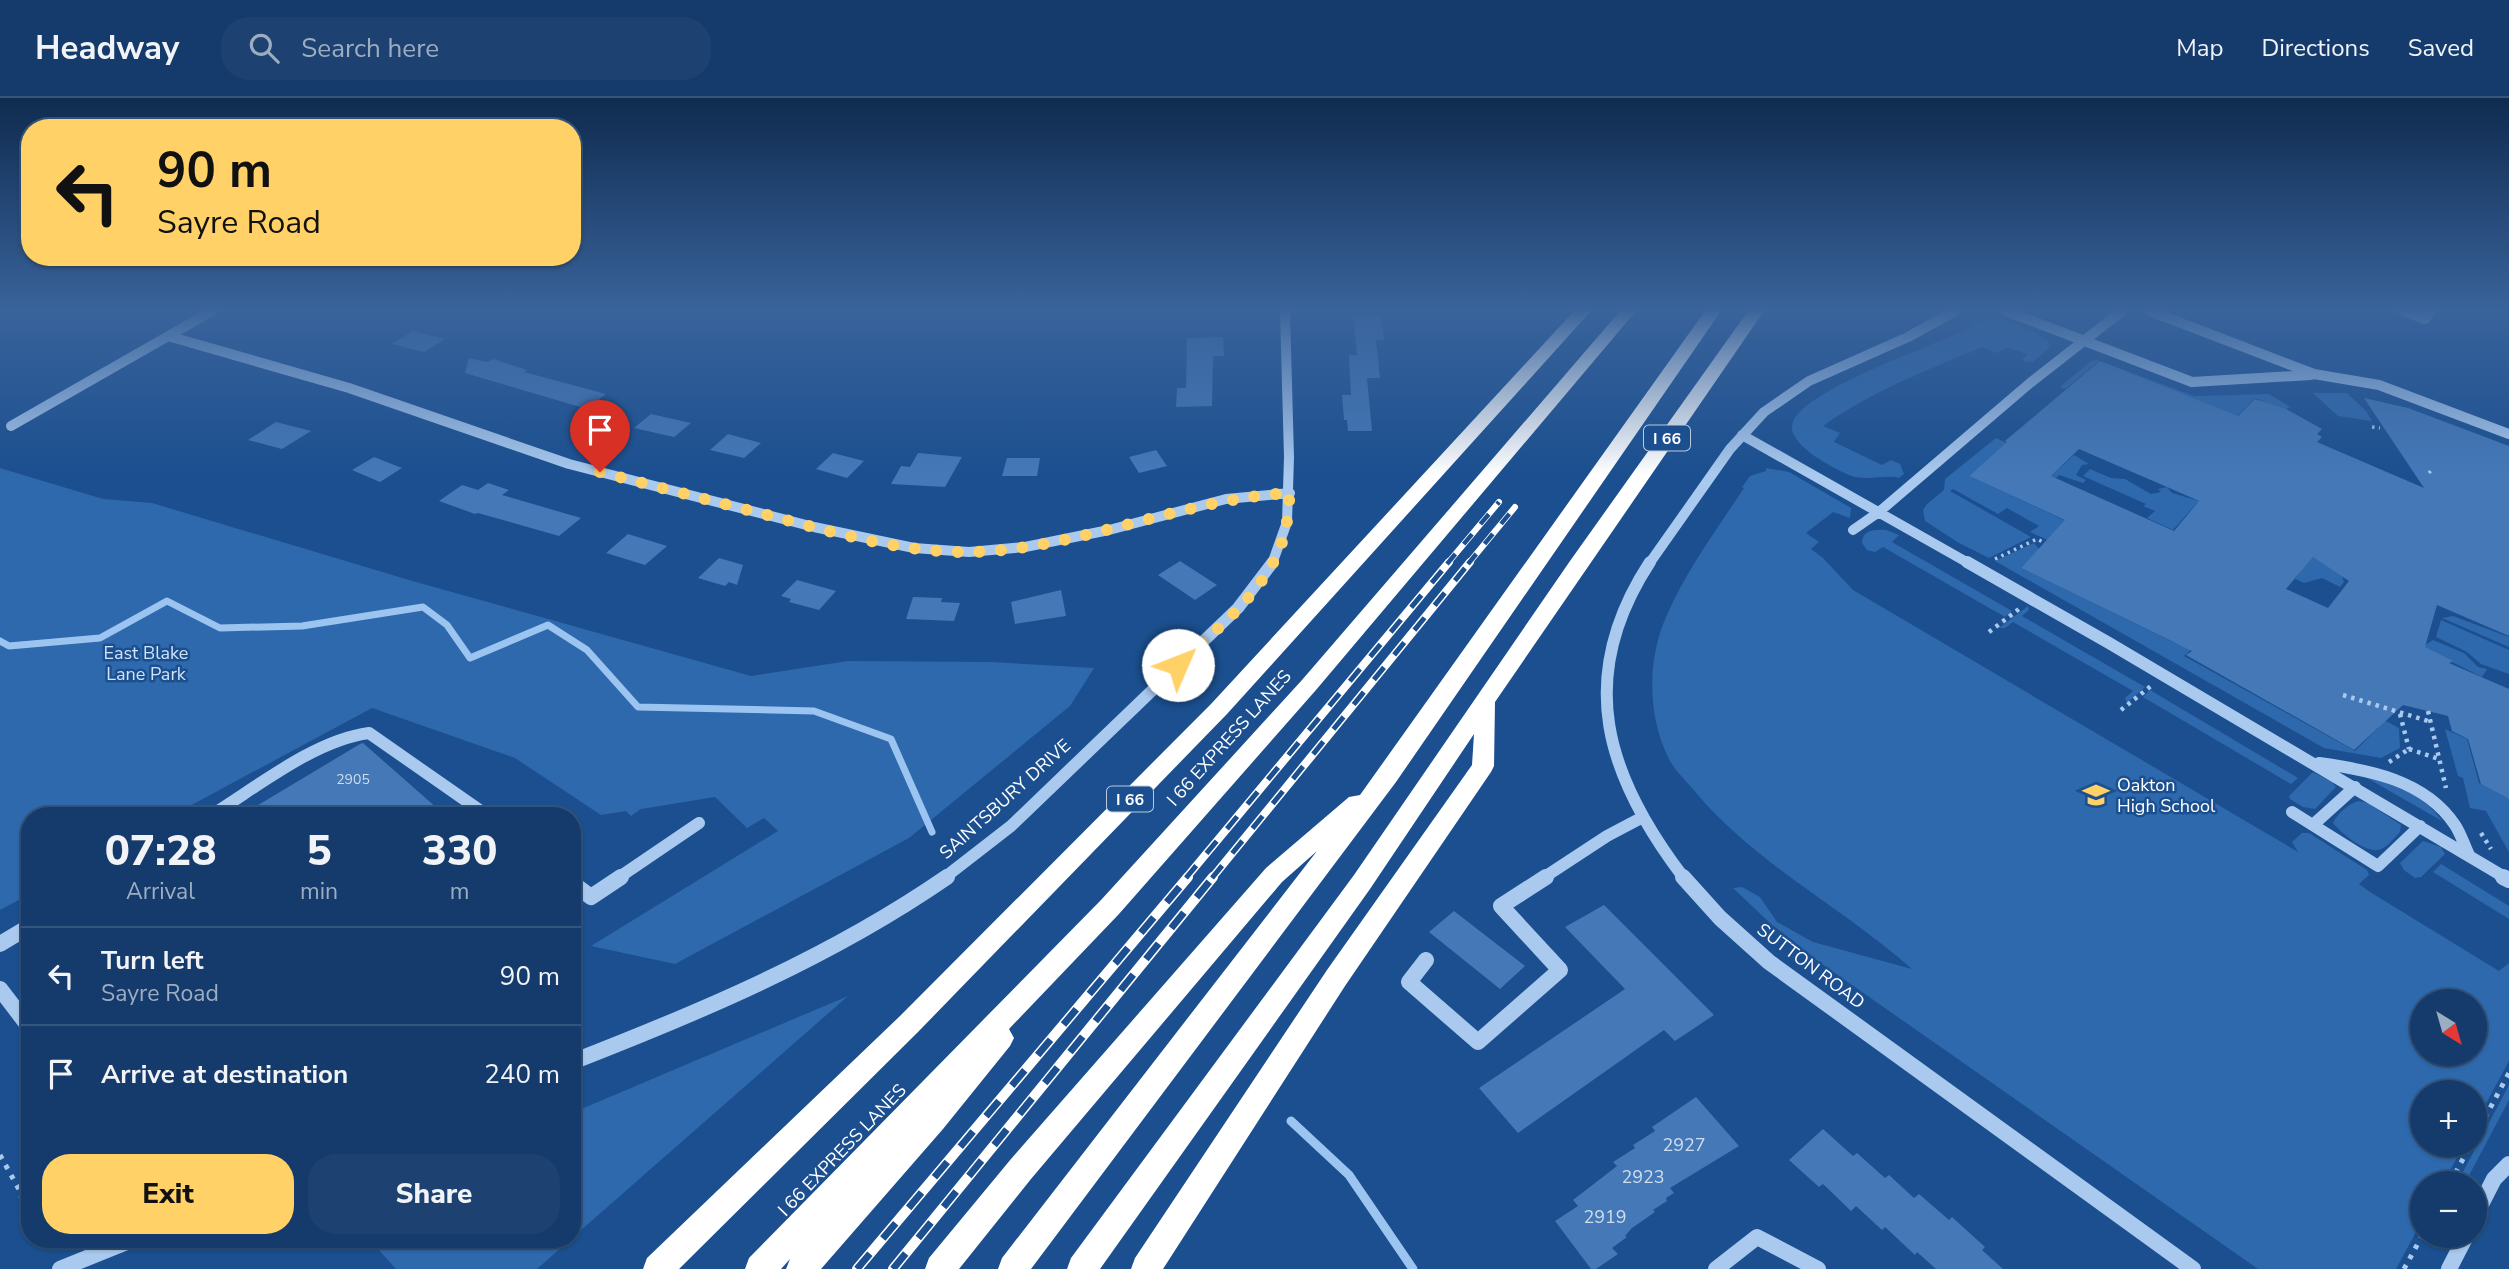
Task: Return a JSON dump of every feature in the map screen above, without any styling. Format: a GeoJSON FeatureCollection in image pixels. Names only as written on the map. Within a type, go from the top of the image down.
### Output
{"type":"FeatureCollection","features":[{"type":"Feature","properties":{"kind":"highway","name":"I 66"},"geometry":{"type":"LineString","coordinates":[[658,1269],[909,1024],[1219,709],[1533,366]]}},
{"type":"Feature","properties":{"kind":"highway","name":"I 66 EXPRESS LANES"},"geometry":{"type":"LineString","coordinates":[[760,1269],[1110,907],[1318,676],[1582,366]]}},
{"type":"Feature","properties":{"kind":"highway"},"geometry":{"type":"LineString","coordinates":[[1013,1269],[1388,776],[1675,366]]}},
{"type":"Feature","properties":{"kind":"highway","name":"I 66"},"geometry":{"type":"LineString","coordinates":[[1082,1269],[1362,882],[1577,565],[1717,366]]}},
{"type":"Feature","properties":{"kind":"highway"},"geometry":{"type":"LineString","coordinates":[[1146,1269],[1336,978],[1483,766],[1486,702]]}},
{"type":"Feature","properties":{"kind":"highway"},"geometry":{"type":"LineString","coordinates":[[940,1269],[1021,1169],[1274,875],[1388,776]]}},
{"type":"Feature","properties":{"kind":"highway"},"geometry":{"type":"LineString","coordinates":[[801,1269],[933,1120],[1110,907]]}},
{"type":"Feature","properties":{"kind":"street"},"geometry":{"type":"LineString","coordinates":[[11,426],[117,366]]}},
{"type":"Feature","properties":{"kind":"street"},"geometry":{"type":"LineString","coordinates":[[270,366],[349,388],[569,464],[814,527],[914,548],[969,552],[1025,547],[1108,530],[1226,499],[1290,493]]}},
{"type":"Feature","properties":{"kind":"street","name":"SAINTSBURY DRIVE"},"geometry":{"type":"LineString","coordinates":[[581,1058],[684,1018],[807,963],[886,919],[975,858],[1253,592],[1269,569],[1283,537],[1290,493],[1287,366]]}},
{"type":"Feature","properties":{"kind":"street","name":"SUTTON ROAD"},"geometry":{"type":"LineString","coordinates":[[1842,366],[1802,384],[1766,410],[1742,435],[1666,540],[1633,591],[1612,639],[1606,690],[1608,726],[1625,782],[1643,817],[1688,882],[1749,946],[2193,1269]]}},
{"type":"Feature","properties":{"kind":"street"},"geometry":{"type":"LineString","coordinates":[[1853,530],[1879,512],[2053,366]]}},
{"type":"Feature","properties":{"kind":"street"},"geometry":{"type":"LineString","coordinates":[[2151,366],[2192,382],[2314,374]]}},
{"type":"Feature","properties":{"kind":"street"},"geometry":{"type":"LineString","coordinates":[[2292,366],[2314,374],[2379,385],[2509,434]]}},
{"type":"Feature","properties":{"kind":"street"},"geometry":{"type":"LineString","coordinates":[[1742,435],[2314,763],[2509,880]]}},
{"type":"Feature","properties":{"kind":"street"},"geometry":{"type":"LineString","coordinates":[[225,807],[325,746],[347,736],[369,733],[475,807]]}},
{"type":"Feature","properties":{"kind":"street"},"geometry":{"type":"LineString","coordinates":[[2314,763],[2351,767],[2395,779],[2439,805],[2455,825],[2469,856]]}},
{"type":"Feature","properties":{"kind":"street"},"geometry":{"type":"LineString","coordinates":[[2314,824],[2355,788]]}},
{"type":"Feature","properties":{"kind":"street"},"geometry":{"type":"LineString","coordinates":[[2292,812],[2378,866],[2420,826]]}},
{"type":"Feature","properties":{"kind":"street"},"geometry":{"type":"LineString","coordinates":[[1426,960],[1409,982],[1478,1042],[1560,970],[1501,906],[1606,836],[1643,817]]}},
{"type":"Feature","properties":{"kind":"street"},"geometry":{"type":"LineString","coordinates":[[581,890],[591,897],[699,823]]}},
{"type":"Feature","properties":{"kind":"street"},"geometry":{"type":"LineString","coordinates":[[0,944],[21,931]]}},
{"type":"Feature","properties":{"kind":"street"},"geometry":{"type":"LineString","coordinates":[[0,989],[21,1016]]}},
{"type":"Feature","properties":{"kind":"street"},"geometry":{"type":"LineString","coordinates":[[2487,1193],[2494,1179],[2509,1164]]}},
{"type":"Feature","properties":{"kind":"street"},"geometry":{"type":"LineString","coordinates":[[1716,1269],[1756,1237],[1818,1269]]}},
{"type":"Feature","properties":{"kind":"street"},"geometry":{"type":"LineString","coordinates":[[60,1269],[112,1248]]}},
{"type":"Feature","properties":{"kind":"street"},"geometry":{"type":"LineString","coordinates":[[2449,1269],[2460,1248]]}},
{"type":"Feature","properties":{"kind":"path"},"geometry":{"type":"LineString","coordinates":[[2372,427],[2380,428]]}},
{"type":"Feature","properties":{"kind":"path"},"geometry":{"type":"LineString","coordinates":[[1987,562],[2037,539],[2043,542]]}},
{"type":"Feature","properties":{"kind":"path"},"geometry":{"type":"LineString","coordinates":[[2343,695],[2431,722]]}},
{"type":"Feature","properties":{"kind":"path"},"geometry":{"type":"LineString","coordinates":[[2428,711],[2448,796]]}},
{"type":"Feature","properties":{"kind":"path"},"geometry":{"type":"LineString","coordinates":[[2399,713],[2409,749]]}},
{"type":"Feature","properties":{"kind":"path"},"geometry":{"type":"LineString","coordinates":[[2409,749],[2439,759]]}},
{"type":"Feature","properties":{"kind":"path"},"geometry":{"type":"LineString","coordinates":[[2388,762],[2409,749]]}},
{"type":"Feature","properties":{"kind":"path"},"geometry":{"type":"LineString","coordinates":[[2487,1114],[2509,1073]]}},
{"type":"Feature","properties":{"kind":"path"},"geometry":{"type":"LineString","coordinates":[[0,1155],[17,1184],[21,1197]]}},
{"type":"Feature","properties":{"kind":"path"},"geometry":{"type":"LineString","coordinates":[[2404,1269],[2415,1248]]}},
{"type":"Feature","properties":{"kind":"green space"},"geometry":{"type":"Polygon","coordinates":[[[1938,366],[1880,392],[1823,426],[1840,433],[1834,442],[1882,465],[1891,460],[1900,464],[1904,474],[1899,478],[1852,476],[1813,455],[1796,439],[1792,430],[1793,422],[1804,408],[1823,394],[1878,367],[1938,366]]]}},
{"type":"Feature","properties":{"kind":"green space"},"geometry":{"type":"Polygon","coordinates":[[[2085,366],[2093,366],[2065,389],[2060,387],[2085,366]]]}},
{"type":"Feature","properties":{"kind":"green space"},"geometry":{"type":"Polygon","coordinates":[[[2111,366],[2194,396],[2269,394],[2290,407],[2284,410],[2255,398],[2237,416],[2111,366]]]}},
{"type":"Feature","properties":{"kind":"green space"},"geometry":{"type":"Polygon","coordinates":[[[2313,393],[2347,393],[2366,411],[2372,421],[2338,416],[2313,393]]]}},
{"type":"Feature","properties":{"kind":"green space"},"geometry":{"type":"Polygon","coordinates":[[[1996,438],[2007,443],[1969,476],[2118,545],[2070,550],[2030,532],[2039,526],[2007,508],[1998,514],[1953,489],[1950,491],[2031,537],[1989,558],[1925,521],[1923,510],[1944,490],[1945,479],[1996,438]]]}},
{"type":"Feature","properties":{"kind":"green space"},"geometry":{"type":"Polygon","coordinates":[[[2074,455],[2089,464],[2082,465],[2076,475],[2086,480],[2083,483],[2059,475],[2056,478],[2051,476],[2074,455]]]}},
{"type":"Feature","properties":{"kind":"green space","name":"East Blake Lane Park"},"geometry":{"type":"Polygon","coordinates":[[[0,468],[103,499],[152,503],[409,580],[751,676],[848,661],[991,662],[1094,668],[1070,706],[909,838],[675,964],[591,946],[778,831],[764,818],[747,828],[715,797],[641,809],[631,816],[626,811],[601,815],[515,758],[372,708],[188,807],[21,807],[21,899],[0,910],[0,468]]]}},
{"type":"Feature","properties":{"kind":"green space"},"geometry":{"type":"Polygon","coordinates":[[[1766,468],[1789,472],[1851,508],[1850,518],[1833,512],[1806,533],[1819,542],[1811,549],[1853,590],[2298,852],[2292,842],[2302,833],[2309,833],[2367,870],[2369,875],[2359,884],[2370,892],[2499,971],[2509,963],[2509,1061],[2487,1102],[2487,1080],[2410,1080],[2410,1157],[2457,1157],[2450,1171],[2410,1171],[2410,1243],[2396,1269],[2258,1269],[1822,964],[1770,923],[1733,888],[1742,887],[1760,897],[1777,922],[1813,942],[1912,969],[1742,839],[1679,774],[1662,742],[1653,706],[1652,687],[1660,632],[1684,582],[1750,476],[1766,471],[1766,468]]]}},
{"type":"Feature","properties":{"kind":"green space"},"geometry":{"type":"Polygon","coordinates":[[[2090,469],[2111,478],[2125,479],[2151,494],[2161,492],[2158,489],[2167,487],[2172,493],[2199,501],[2173,530],[2147,518],[2155,511],[2143,506],[2146,504],[2083,476],[2090,469]]]}},
{"type":"Feature","properties":{"kind":"green space"},"geometry":{"type":"Polygon","coordinates":[[[1874,530],[1886,530],[1899,535],[1892,542],[2012,611],[2005,617],[1883,547],[1875,552],[1867,550],[1862,543],[1864,535],[1874,530]]]}},
{"type":"Feature","properties":{"kind":"green space"},"geometry":{"type":"Polygon","coordinates":[[[2266,531],[2354,570],[2342,576],[2344,582],[2340,587],[2322,578],[2304,583],[2295,579],[2306,564],[2266,531]]]}},
{"type":"Feature","properties":{"kind":"green space"},"geometry":{"type":"Polygon","coordinates":[[[2034,543],[2039,549],[2021,568],[2175,643],[2178,641],[2193,648],[2184,656],[2355,751],[2378,728],[2361,718],[2352,703],[2399,728],[2400,748],[2381,758],[2324,748],[1995,561],[2034,543]]]}},
{"type":"Feature","properties":{"kind":"green space"},"geometry":{"type":"Polygon","coordinates":[[[2028,606],[2029,610],[2022,616],[2145,687],[2127,703],[2125,698],[2133,691],[2013,622],[2005,628],[1999,628],[2028,606]]]}},
{"type":"Feature","properties":{"kind":"green space"},"geometry":{"type":"Polygon","coordinates":[[[2453,616],[2509,637],[2509,647],[2442,618],[2453,616]]]}},
{"type":"Feature","properties":{"kind":"green space"},"geometry":{"type":"Polygon","coordinates":[[[2441,620],[2509,650],[2509,674],[2481,664],[2467,652],[2436,637],[2441,620]]]}},
{"type":"Feature","properties":{"kind":"green space"},"geometry":{"type":"Polygon","coordinates":[[[2433,640],[2464,653],[2478,667],[2487,669],[2482,677],[2422,647],[2433,640]]]}},
{"type":"Feature","properties":{"kind":"green space"},"geometry":{"type":"Polygon","coordinates":[[[2150,690],[2298,778],[2291,784],[2143,697],[2150,690]]]}},
{"type":"Feature","properties":{"kind":"green space"},"geometry":{"type":"Polygon","coordinates":[[[2445,729],[2467,739],[2479,783],[2509,799],[2509,852],[2486,811],[2470,808],[2463,778],[2458,776],[2445,729]]]}},
{"type":"Feature","properties":{"kind":"green space"},"geometry":{"type":"Polygon","coordinates":[[[2313,772],[2336,787],[2315,809],[2303,807],[2289,796],[2313,772]]]}},
{"type":"Feature","properties":{"kind":"green space"},"geometry":{"type":"Polygon","coordinates":[[[2367,778],[2419,798],[2442,821],[2367,778]]]}},
{"type":"Feature","properties":{"kind":"green space"},"geometry":{"type":"Polygon","coordinates":[[[2359,801],[2368,803],[2401,825],[2400,832],[2381,849],[2372,850],[2360,845],[2333,823],[2344,809],[2359,801]]]}},
{"type":"Feature","properties":{"kind":"green space"},"geometry":{"type":"Polygon","coordinates":[[[2423,841],[2441,847],[2445,854],[2421,877],[2415,878],[2404,870],[2400,863],[2423,841]]]}},
{"type":"Feature","properties":{"kind":"green space"},"geometry":{"type":"Polygon","coordinates":[[[2441,864],[2509,906],[2509,919],[2433,872],[2441,864]]]}},
{"type":"Feature","properties":{"kind":"green space"},"geometry":{"type":"Polygon","coordinates":[[[848,996],[581,1230],[581,1109],[848,996]]]}},
{"type":"Feature","properties":{"kind":"green space"},"geometry":{"type":"Polygon","coordinates":[[[2509,1085],[2509,1100],[2487,1142],[2487,1126],[2509,1085]]]}},
{"type":"Feature","properties":{"kind":"green space"},"geometry":{"type":"Polygon","coordinates":[[[2471,1157],[2479,1157],[2471,1171],[2463,1171],[2471,1157]]]}},
{"type":"Feature","properties":{"kind":"green space"},"geometry":{"type":"Polygon","coordinates":[[[377,1248],[561,1248],[537,1269],[396,1269],[377,1248]]]}},
{"type":"Feature","properties":{"kind":"building"},"geometry":{"type":"Polygon","coordinates":[[[467,366],[514,366],[527,370],[524,372],[606,394],[587,409],[465,373],[467,366]]]}},
{"type":"Feature","properties":{"kind":"building"},"geometry":{"type":"Polygon","coordinates":[[[1186,366],[1213,366],[1212,406],[1176,407],[1177,388],[1186,388],[1186,366]]]}},
{"type":"Feature","properties":{"kind":"building"},"geometry":{"type":"Polygon","coordinates":[[[1350,366],[1379,366],[1380,378],[1367,378],[1372,431],[1348,431],[1347,420],[1344,420],[1342,395],[1351,395],[1350,366]]]}},
{"type":"Feature","properties":{"kind":"building"},"geometry":{"type":"Polygon","coordinates":[[[2094,366],[2112,366],[2238,416],[2255,399],[2286,409],[2322,429],[2317,434],[2322,437],[2317,442],[2424,488],[2364,398],[2408,408],[2509,446],[2509,636],[2437,605],[2425,647],[2453,661],[2449,663],[2509,689],[2509,799],[2481,784],[2468,739],[2452,731],[2448,716],[2403,705],[2354,750],[2186,655],[2192,651],[2021,568],[2065,520],[1969,476],[2007,442],[2005,441],[2094,366]],[[2079,449],[2051,476],[2174,531],[2199,501],[2079,449]],[[2313,557],[2286,589],[2328,608],[2349,581],[2313,557]]]}},
{"type":"Feature","properties":{"kind":"building"},"geometry":{"type":"Polygon","coordinates":[[[651,414],[691,423],[674,437],[634,428],[651,414]]]}},
{"type":"Feature","properties":{"kind":"building"},"geometry":{"type":"Polygon","coordinates":[[[276,422],[311,431],[282,449],[248,440],[276,422]]]}},
{"type":"Feature","properties":{"kind":"building"},"geometry":{"type":"Polygon","coordinates":[[[728,434],[761,443],[744,458],[710,450],[728,434]]]}},
{"type":"Feature","properties":{"kind":"building"},"geometry":{"type":"Polygon","coordinates":[[[1156,450],[1167,466],[1139,473],[1129,457],[1156,450]]]}},
{"type":"Feature","properties":{"kind":"building"},"geometry":{"type":"Polygon","coordinates":[[[833,453],[864,461],[847,478],[816,469],[833,453]]]}},
{"type":"Feature","properties":{"kind":"building"},"geometry":{"type":"Polygon","coordinates":[[[918,453],[962,457],[945,487],[891,484],[901,466],[910,467],[918,453]]]}},
{"type":"Feature","properties":{"kind":"building"},"geometry":{"type":"Polygon","coordinates":[[[374,457],[402,468],[380,482],[352,470],[374,457]]]}},
{"type":"Feature","properties":{"kind":"building"},"geometry":{"type":"Polygon","coordinates":[[[1007,458],[1040,458],[1037,476],[1002,476],[1007,458]]]}},
{"type":"Feature","properties":{"kind":"building"},"geometry":{"type":"Polygon","coordinates":[[[488,483],[509,490],[502,495],[581,518],[559,536],[475,514],[439,501],[462,485],[478,490],[488,483]]]}},
{"type":"Feature","properties":{"kind":"building"},"geometry":{"type":"Polygon","coordinates":[[[628,534],[667,546],[645,565],[606,553],[628,534]]]}},
{"type":"Feature","properties":{"kind":"building"},"geometry":{"type":"Polygon","coordinates":[[[719,558],[743,565],[737,585],[729,582],[725,586],[698,578],[719,558]]]}},
{"type":"Feature","properties":{"kind":"building"},"geometry":{"type":"Polygon","coordinates":[[[1180,561],[1217,585],[1195,600],[1158,575],[1180,561]]]}},
{"type":"Feature","properties":{"kind":"building"},"geometry":{"type":"Polygon","coordinates":[[[797,580],[836,591],[819,610],[789,602],[791,599],[781,596],[797,580]]]}},
{"type":"Feature","properties":{"kind":"building"},"geometry":{"type":"Polygon","coordinates":[[[1061,590],[1066,616],[1015,624],[1011,602],[1061,590]]]}},
{"type":"Feature","properties":{"kind":"building"},"geometry":{"type":"Polygon","coordinates":[[[913,597],[942,598],[941,602],[960,603],[954,621],[906,619],[913,597]]]}},
{"type":"Feature","properties":{"kind":"building"},"geometry":{"type":"Polygon","coordinates":[[[363,743],[436,807],[255,807],[363,743]]]}},
{"type":"Feature","properties":{"kind":"building"},"geometry":{"type":"Polygon","coordinates":[[[1604,905],[1714,1015],[1675,1041],[1664,1030],[1518,1133],[1479,1088],[1625,989],[1565,927],[1604,905]]]}},
{"type":"Feature","properties":{"kind":"building"},"geometry":{"type":"Polygon","coordinates":[[[1454,911],[1525,966],[1500,989],[1429,932],[1454,911]]]}},
{"type":"Feature","properties":{"kind":"building"},"geometry":{"type":"Polygon","coordinates":[[[1696,1097],[1739,1146],[1670,1188],[1674,1193],[1666,1198],[1667,1201],[1653,1210],[1655,1212],[1632,1228],[1625,1236],[1627,1237],[1612,1248],[1618,1254],[1596,1269],[1591,1269],[1555,1221],[1578,1206],[1573,1200],[1617,1166],[1613,1162],[1635,1148],[1633,1145],[1655,1131],[1652,1127],[1696,1097]]]}},
{"type":"Feature","properties":{"kind":"building"},"geometry":{"type":"Polygon","coordinates":[[[1823,1129],[1853,1156],[1857,1153],[1885,1178],[1889,1175],[1914,1198],[1919,1194],[1949,1220],[1952,1217],[1985,1247],[1982,1250],[2003,1269],[1936,1269],[1917,1252],[1915,1255],[1885,1227],[1882,1230],[1856,1206],[1851,1211],[1823,1184],[1819,1187],[1789,1160],[1823,1129]]]}},
{"type":"Feature","properties":{"kind":"waterway"},"geometry":{"type":"LineString","coordinates":[[0,641],[9,646],[100,638],[167,601],[220,628],[302,626],[423,607],[447,625],[470,658],[548,625],[587,650],[638,707],[814,711],[891,739],[932,832]]}},
{"type":"Feature","properties":{"kind":"waterway"},"geometry":{"type":"LineString","coordinates":[[1291,1121],[1349,1175],[1413,1269]]}},
{"type":"Feature","properties":{"kind":"railway"},"geometry":{"type":"LineString","coordinates":[[1447,564],[1499,502]]}},
{"type":"Feature","properties":{"kind":"railway"},"geometry":{"type":"LineString","coordinates":[[1468,564],[1515,507]]}},
{"type":"Feature","properties":{"kind":"railway"},"geometry":{"type":"LineString","coordinates":[[1186,878],[1449,562]]}},
{"type":"Feature","properties":{"kind":"railway"},"geometry":{"type":"LineString","coordinates":[[1212,878],[1470,562]]}},
{"type":"Feature","properties":{"kind":"railway"},"geometry":{"type":"LineString","coordinates":[[857,1269],[1188,877]]}},
{"type":"Feature","properties":{"kind":"railway"},"geometry":{"type":"LineString","coordinates":[[893,1269],[1213,877]]}},
{"type":"Feature","properties":{"kind":"place","name":"Oakton High School"},"geometry":{"type":"Point","coordinates":[2096,795]}},
{"type":"Feature","properties":{"kind":"route"},"geometry":{"type":"LineString","coordinates":[[600,472],[869,540],[914,548],[969,552],[1025,547],[1108,530],[1226,499],[1290,493],[1283,537],[1269,569],[1238,608],[1178,665]]}}]}
